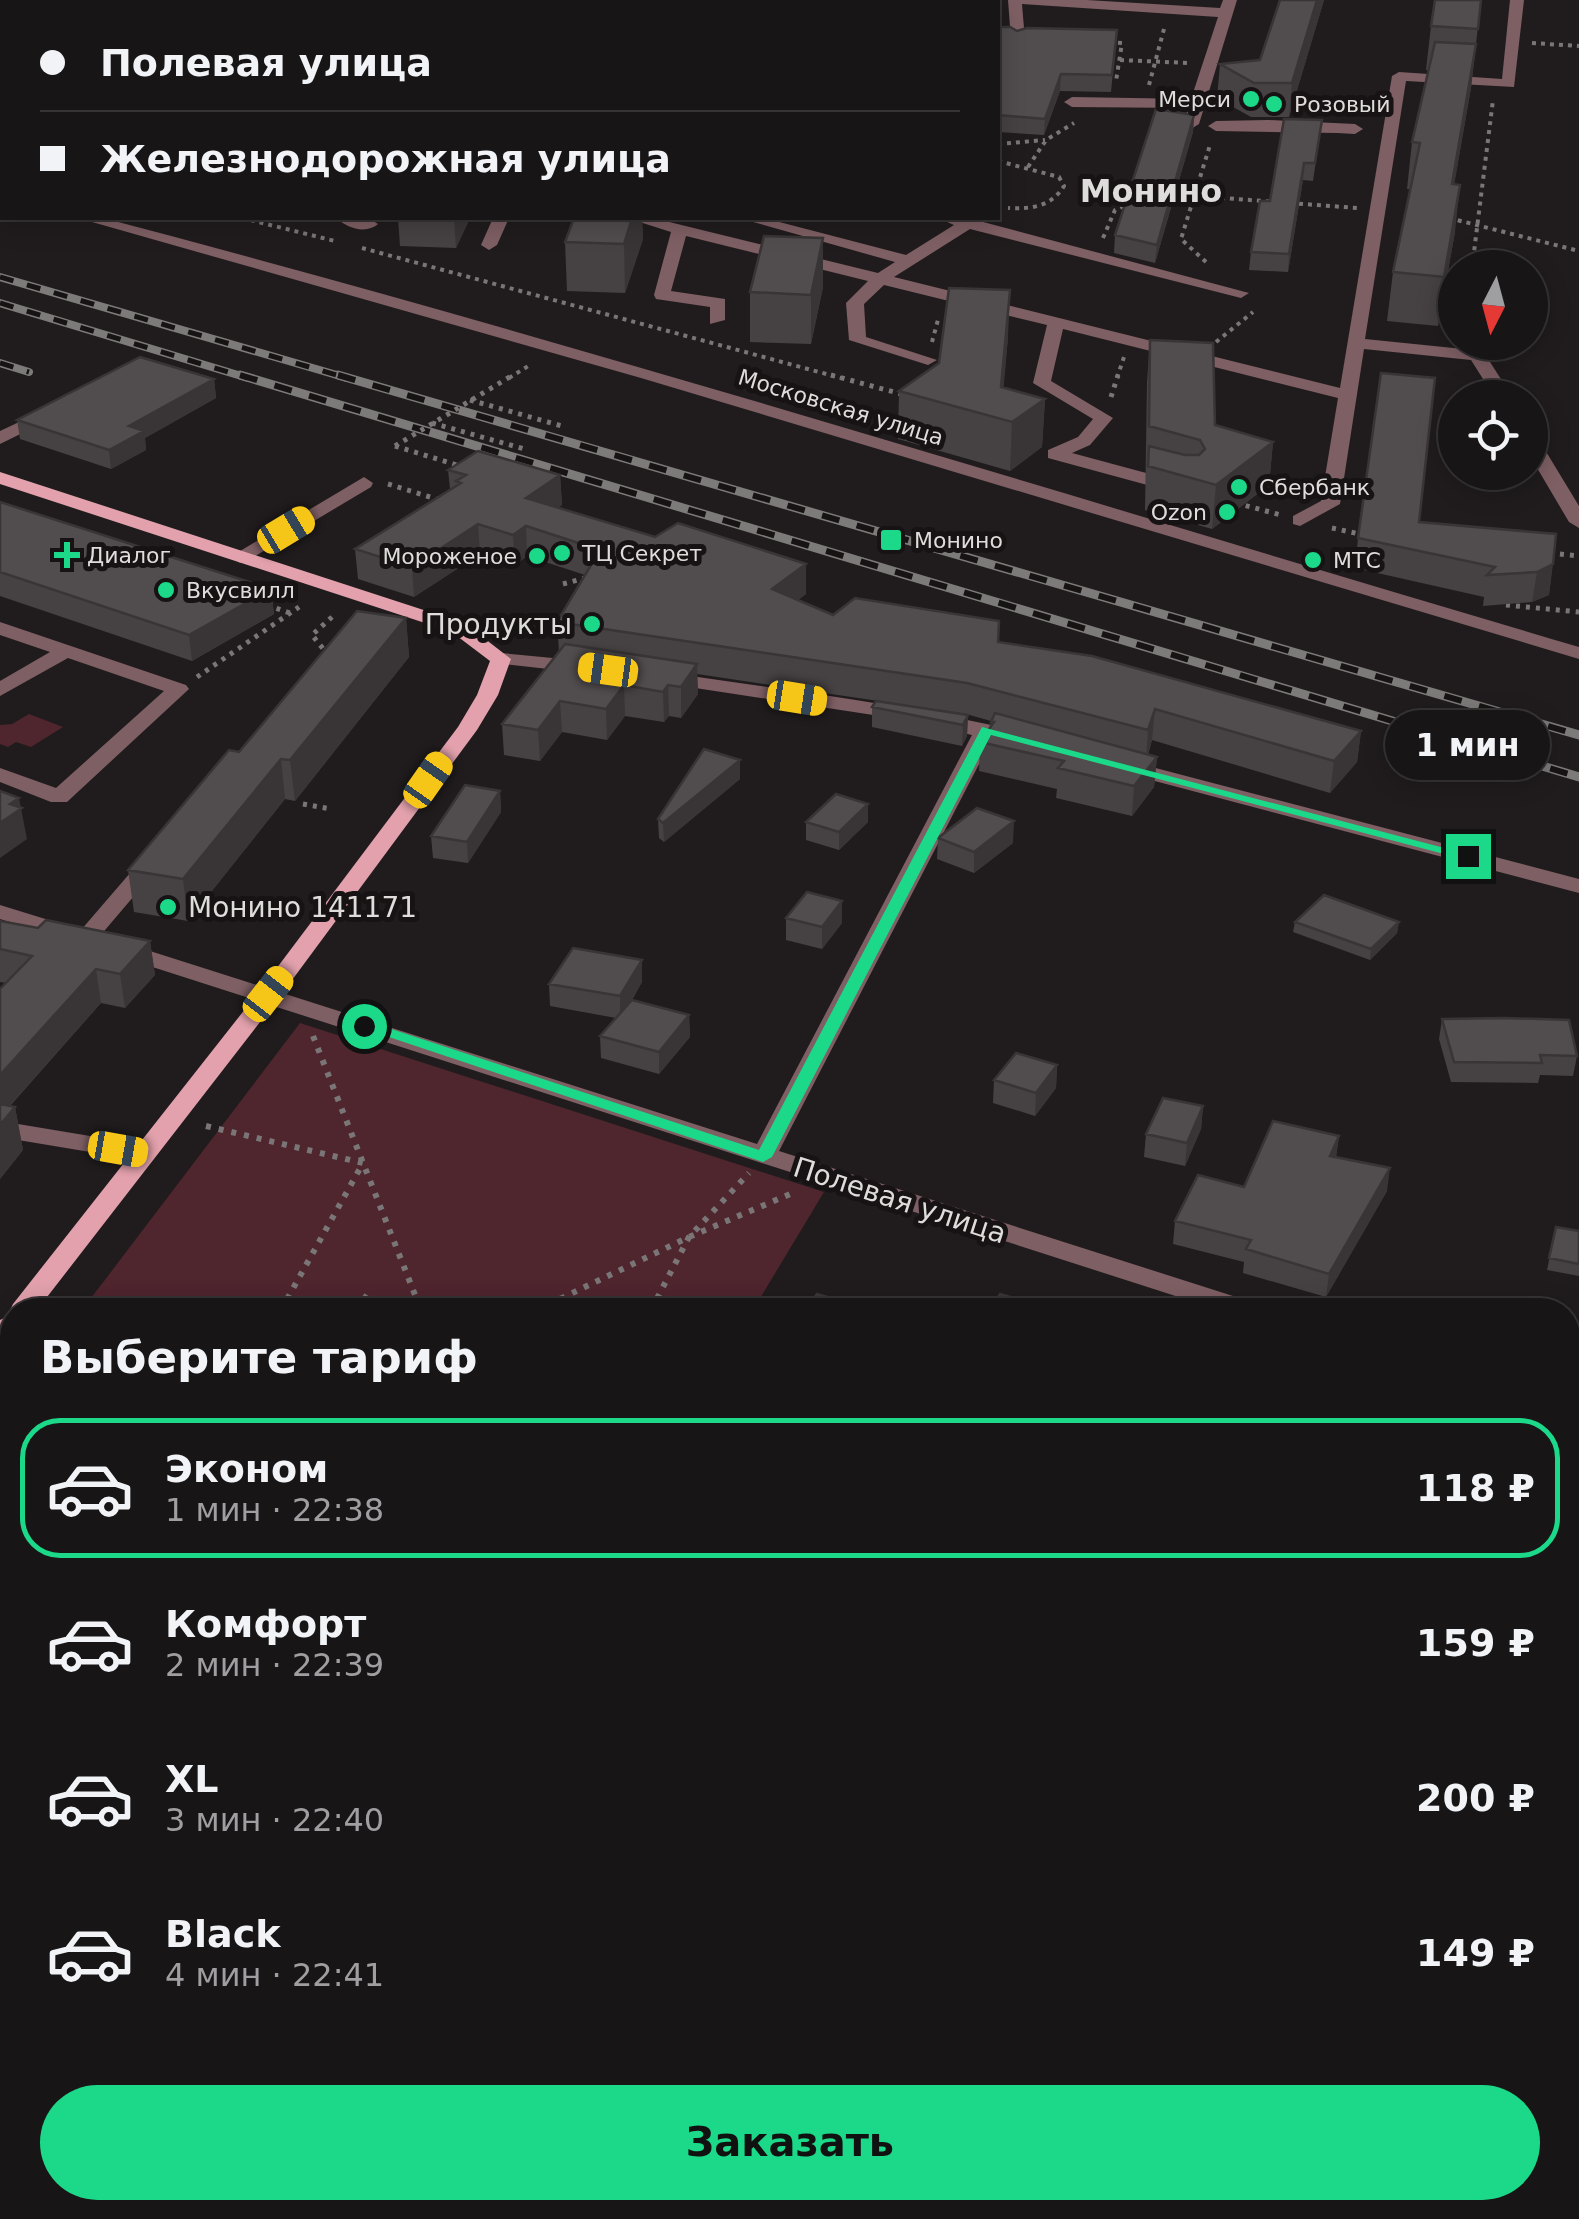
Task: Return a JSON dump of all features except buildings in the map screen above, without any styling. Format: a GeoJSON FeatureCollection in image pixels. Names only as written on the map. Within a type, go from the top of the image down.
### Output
{"type":"FeatureCollection","features":[{"type":"Feature","properties":{"kind":"main road"},"geometry":{"type":"LineString","coordinates":[[1,480],[432,618],[495,653],[492,685],[466,727],[280,998],[144,1153],[32,1298]]}},
{"type":"Feature","properties":{"kind":"street"},"geometry":{"type":"LineString","coordinates":[[1000,32],[1018,36],[1018,0],[1228,6],[1191,124]]}},
{"type":"Feature","properties":{"kind":"street"},"geometry":{"type":"LineString","coordinates":[[1300,520],[1330,504],[1399,76],[1510,84],[1517,0]]}},
{"type":"Feature","properties":{"kind":"street"},"geometry":{"type":"LineString","coordinates":[[1072,102],[1198,104]]}},
{"type":"Feature","properties":{"kind":"street"},"geometry":{"type":"LineString","coordinates":[[1216,126],[1244,123],[1316,130],[1355,129]]}},
{"type":"Feature","properties":{"kind":"street","name":"Московская улица"},"geometry":{"type":"LineString","coordinates":[[94,220],[335,282],[598,358],[1578,651]]}},
{"type":"Feature","properties":{"kind":"street"},"geometry":{"type":"LineString","coordinates":[[348,220],[370,224]]}},
{"type":"Feature","properties":{"kind":"street"},"geometry":{"type":"LineString","coordinates":[[489,246],[500,220]]}},
{"type":"Feature","properties":{"kind":"street"},"geometry":{"type":"LineString","coordinates":[[648,220],[1348,395]]}},
{"type":"Feature","properties":{"kind":"street"},"geometry":{"type":"LineString","coordinates":[[754,220],[908,261]]}},
{"type":"Feature","properties":{"kind":"street"},"geometry":{"type":"LineString","coordinates":[[955,220],[1241,293]]}},
{"type":"Feature","properties":{"kind":"street"},"geometry":{"type":"LineString","coordinates":[[928,360],[858,340],[855,303],[880,279],[968,223]]}},
{"type":"Feature","properties":{"kind":"street"},"geometry":{"type":"LineString","coordinates":[[680,229],[662,295],[720,302],[716,320]]}},
{"type":"Feature","properties":{"kind":"street"},"geometry":{"type":"LineString","coordinates":[[1056,323],[1042,383],[1104,418],[1084,441],[1055,454],[1189,491]]}},
{"type":"Feature","properties":{"kind":"street"},"geometry":{"type":"LineString","coordinates":[[1356,344],[1478,355],[1493,380]]}},
{"type":"Feature","properties":{"kind":"street"},"geometry":{"type":"LineString","coordinates":[[0,438],[60,408]]}},
{"type":"Feature","properties":{"kind":"street"},"geometry":{"type":"LineString","coordinates":[[1548,470],[1579,522]]}},
{"type":"Feature","properties":{"kind":"street"},"geometry":{"type":"LineString","coordinates":[[240,557],[364,483]]}},
{"type":"Feature","properties":{"kind":"street"},"geometry":{"type":"LineString","coordinates":[[0,628],[179,689]]}},
{"type":"Feature","properties":{"kind":"street"},"geometry":{"type":"LineString","coordinates":[[0,690],[64,652]]}},
{"type":"Feature","properties":{"kind":"street"},"geometry":{"type":"LineString","coordinates":[[495,653],[599,669]]}},
{"type":"Feature","properties":{"kind":"street"},"geometry":{"type":"LineString","coordinates":[[638,675],[986,730],[1036,742]]}},
{"type":"Feature","properties":{"kind":"street"},"geometry":{"type":"LineString","coordinates":[[0,775],[59,796],[179,689]]}},
{"type":"Feature","properties":{"kind":"street"},"geometry":{"type":"LineString","coordinates":[[763,1157],[986,730]]}},
{"type":"Feature","properties":{"kind":"street"},"geometry":{"type":"LineString","coordinates":[[1098,759],[1579,886]]}},
{"type":"Feature","properties":{"kind":"street"},"geometry":{"type":"LineString","coordinates":[[86,938],[163,849]]}},
{"type":"Feature","properties":{"kind":"street","name":"Полевая улица"},"geometry":{"type":"LineString","coordinates":[[0,912],[280,998],[828,1178],[1171,1298]]}},
{"type":"Feature","properties":{"kind":"street"},"geometry":{"type":"LineString","coordinates":[[0,1129],[144,1153]]}},
{"type":"Feature","properties":{"kind":"path"},"geometry":{"type":"LineString","coordinates":[[1028,167],[1046,140],[1110,100],[1122,43],[1105,42]]}},
{"type":"Feature","properties":{"kind":"path"},"geometry":{"type":"LineString","coordinates":[[1120,60],[1208,64]]}},
{"type":"Feature","properties":{"kind":"path"},"geometry":{"type":"LineString","coordinates":[[1474,250],[1494,83]]}},
{"type":"Feature","properties":{"kind":"path"},"geometry":{"type":"LineString","coordinates":[[1195,358],[1259,308],[1180,239],[1216,126]]}},
{"type":"Feature","properties":{"kind":"path"},"geometry":{"type":"LineString","coordinates":[[1000,144],[1046,140]]}},
{"type":"Feature","properties":{"kind":"path"},"geometry":{"type":"LineString","coordinates":[[1000,161],[1059,177],[1064,186],[1060,197],[1041,207],[1013,210],[1000,207]]}},
{"type":"Feature","properties":{"kind":"path"},"geometry":{"type":"LineString","coordinates":[[1158,198],[1195,194]]}},
{"type":"Feature","properties":{"kind":"path"},"geometry":{"type":"LineString","coordinates":[[1048,244],[1104,238],[1115,210],[1139,199]]}},
{"type":"Feature","properties":{"kind":"path"},"geometry":{"type":"LineString","coordinates":[[250,220],[922,399]]}},
{"type":"Feature","properties":{"kind":"path"},"geometry":{"type":"LineString","coordinates":[[928,360],[945,295]]}},
{"type":"Feature","properties":{"kind":"path"},"geometry":{"type":"LineString","coordinates":[[1104,418],[1129,342]]}},
{"type":"Feature","properties":{"kind":"path"},"geometry":{"type":"LineString","coordinates":[[471,469],[395,446],[530,365]]}},
{"type":"Feature","properties":{"kind":"path"},"geometry":{"type":"LineString","coordinates":[[470,400],[562,426]]}},
{"type":"Feature","properties":{"kind":"path"},"geometry":{"type":"LineString","coordinates":[[432,423],[528,450]]}},
{"type":"Feature","properties":{"kind":"path"},"geometry":{"type":"LineString","coordinates":[[364,483],[372,478],[445,502]]}},
{"type":"Feature","properties":{"kind":"path"},"geometry":{"type":"LineString","coordinates":[[1189,491],[1370,536]]}},
{"type":"Feature","properties":{"kind":"path"},"geometry":{"type":"LineString","coordinates":[[1541,553],[1579,556]]}},
{"type":"Feature","properties":{"kind":"path"},"geometry":{"type":"LineString","coordinates":[[563,584],[604,574]]}},
{"type":"Feature","properties":{"kind":"path"},"geometry":{"type":"LineString","coordinates":[[580,593],[590,577]]}},
{"type":"Feature","properties":{"kind":"path"},"geometry":{"type":"LineString","coordinates":[[256,602],[290,613]]}},
{"type":"Feature","properties":{"kind":"path"},"geometry":{"type":"LineString","coordinates":[[1504,605],[1579,612]]}},
{"type":"Feature","properties":{"kind":"path"},"geometry":{"type":"LineString","coordinates":[[179,689],[299,607]]}},
{"type":"Feature","properties":{"kind":"path"},"geometry":{"type":"LineString","coordinates":[[330,656],[312,635],[332,617]]}},
{"type":"Feature","properties":{"kind":"path"},"geometry":{"type":"LineString","coordinates":[[303,804],[331,808]]}},
{"type":"Feature","properties":{"kind":"path"},"geometry":{"type":"LineString","coordinates":[[280,998],[313,1035],[416,1298]]}},
{"type":"Feature","properties":{"kind":"path"},"geometry":{"type":"LineString","coordinates":[[206,1126],[363,1163]]}},
{"type":"Feature","properties":{"kind":"path"},"geometry":{"type":"LineString","coordinates":[[657,1298],[689,1237],[763,1157]]}},
{"type":"Feature","properties":{"kind":"path"},"geometry":{"type":"LineString","coordinates":[[288,1298],[363,1163]]}},
{"type":"Feature","properties":{"kind":"path"},"geometry":{"type":"LineString","coordinates":[[562,1298],[689,1237],[828,1178]]}},
{"type":"Feature","properties":{"kind":"path"},"geometry":{"type":"LineString","coordinates":[[365,1298],[371,1290]]}},
{"type":"Feature","properties":{"kind":"shaded area"},"geometry":{"type":"Polygon","coordinates":[[[29,714],[63,727],[31,747],[16,742],[8,747],[0,744],[0,725],[12,724],[29,714]]]}},
{"type":"Feature","properties":{"kind":"shaded area"},"geometry":{"type":"Polygon","coordinates":[[[300,1023],[824,1192],[760,1298],[91,1298],[300,1023]]]}},
{"type":"Feature","properties":{"kind":"railway"},"geometry":{"type":"LineString","coordinates":[[0,277],[347,378]]}},
{"type":"Feature","properties":{"kind":"railway"},"geometry":{"type":"LineString","coordinates":[[0,303],[248,378]]}},
{"type":"Feature","properties":{"kind":"railway"},"geometry":{"type":"LineString","coordinates":[[0,363],[29,372]]}},
{"type":"Feature","properties":{"kind":"railway"},"geometry":{"type":"LineString","coordinates":[[240,375],[1579,777]]}},
{"type":"Feature","properties":{"kind":"railway"},"geometry":{"type":"LineString","coordinates":[[338,375],[1579,735]]}},
{"type":"Feature","properties":{"kind":"place","name":"Мерси"},"geometry":{"type":"Point","coordinates":[1251,99]}},
{"type":"Feature","properties":{"kind":"place","name":"Розовый"},"geometry":{"type":"Point","coordinates":[1274,104]}},
{"type":"Feature","properties":{"kind":"place","name":"Сбербанк"},"geometry":{"type":"Point","coordinates":[1239,487]}},
{"type":"Feature","properties":{"kind":"place","name":"Ozon"},"geometry":{"type":"Point","coordinates":[1227,512]}},
{"type":"Feature","properties":{"kind":"place","name":"Монино"},"geometry":{"type":"Point","coordinates":[891,540]}},
{"type":"Feature","properties":{"kind":"place","name":"ТЦ Секрет"},"geometry":{"type":"Point","coordinates":[562,553]}},
{"type":"Feature","properties":{"kind":"place","name":"Диалог"},"geometry":{"type":"Point","coordinates":[67,555]}},
{"type":"Feature","properties":{"kind":"place","name":"Мороженое"},"geometry":{"type":"Point","coordinates":[537,556]}},
{"type":"Feature","properties":{"kind":"place","name":"МТС"},"geometry":{"type":"Point","coordinates":[1313,560]}},
{"type":"Feature","properties":{"kind":"place","name":"Вкусвилл"},"geometry":{"type":"Point","coordinates":[166,590]}},
{"type":"Feature","properties":{"kind":"place","name":"Продукты"},"geometry":{"type":"Point","coordinates":[592,624]}},
{"type":"Feature","properties":{"kind":"place","name":"Монино 141171"},"geometry":{"type":"Point","coordinates":[168,907]}},
{"type":"Feature","properties":{"kind":"district","name":"Монино"},"geometry":{"type":"Point","coordinates":[1151,191]}},
{"type":"Feature","properties":{"kind":"route"},"geometry":{"type":"LineString","coordinates":[[364,1026],[763,1157],[986,730],[1468,856]]}}]}
